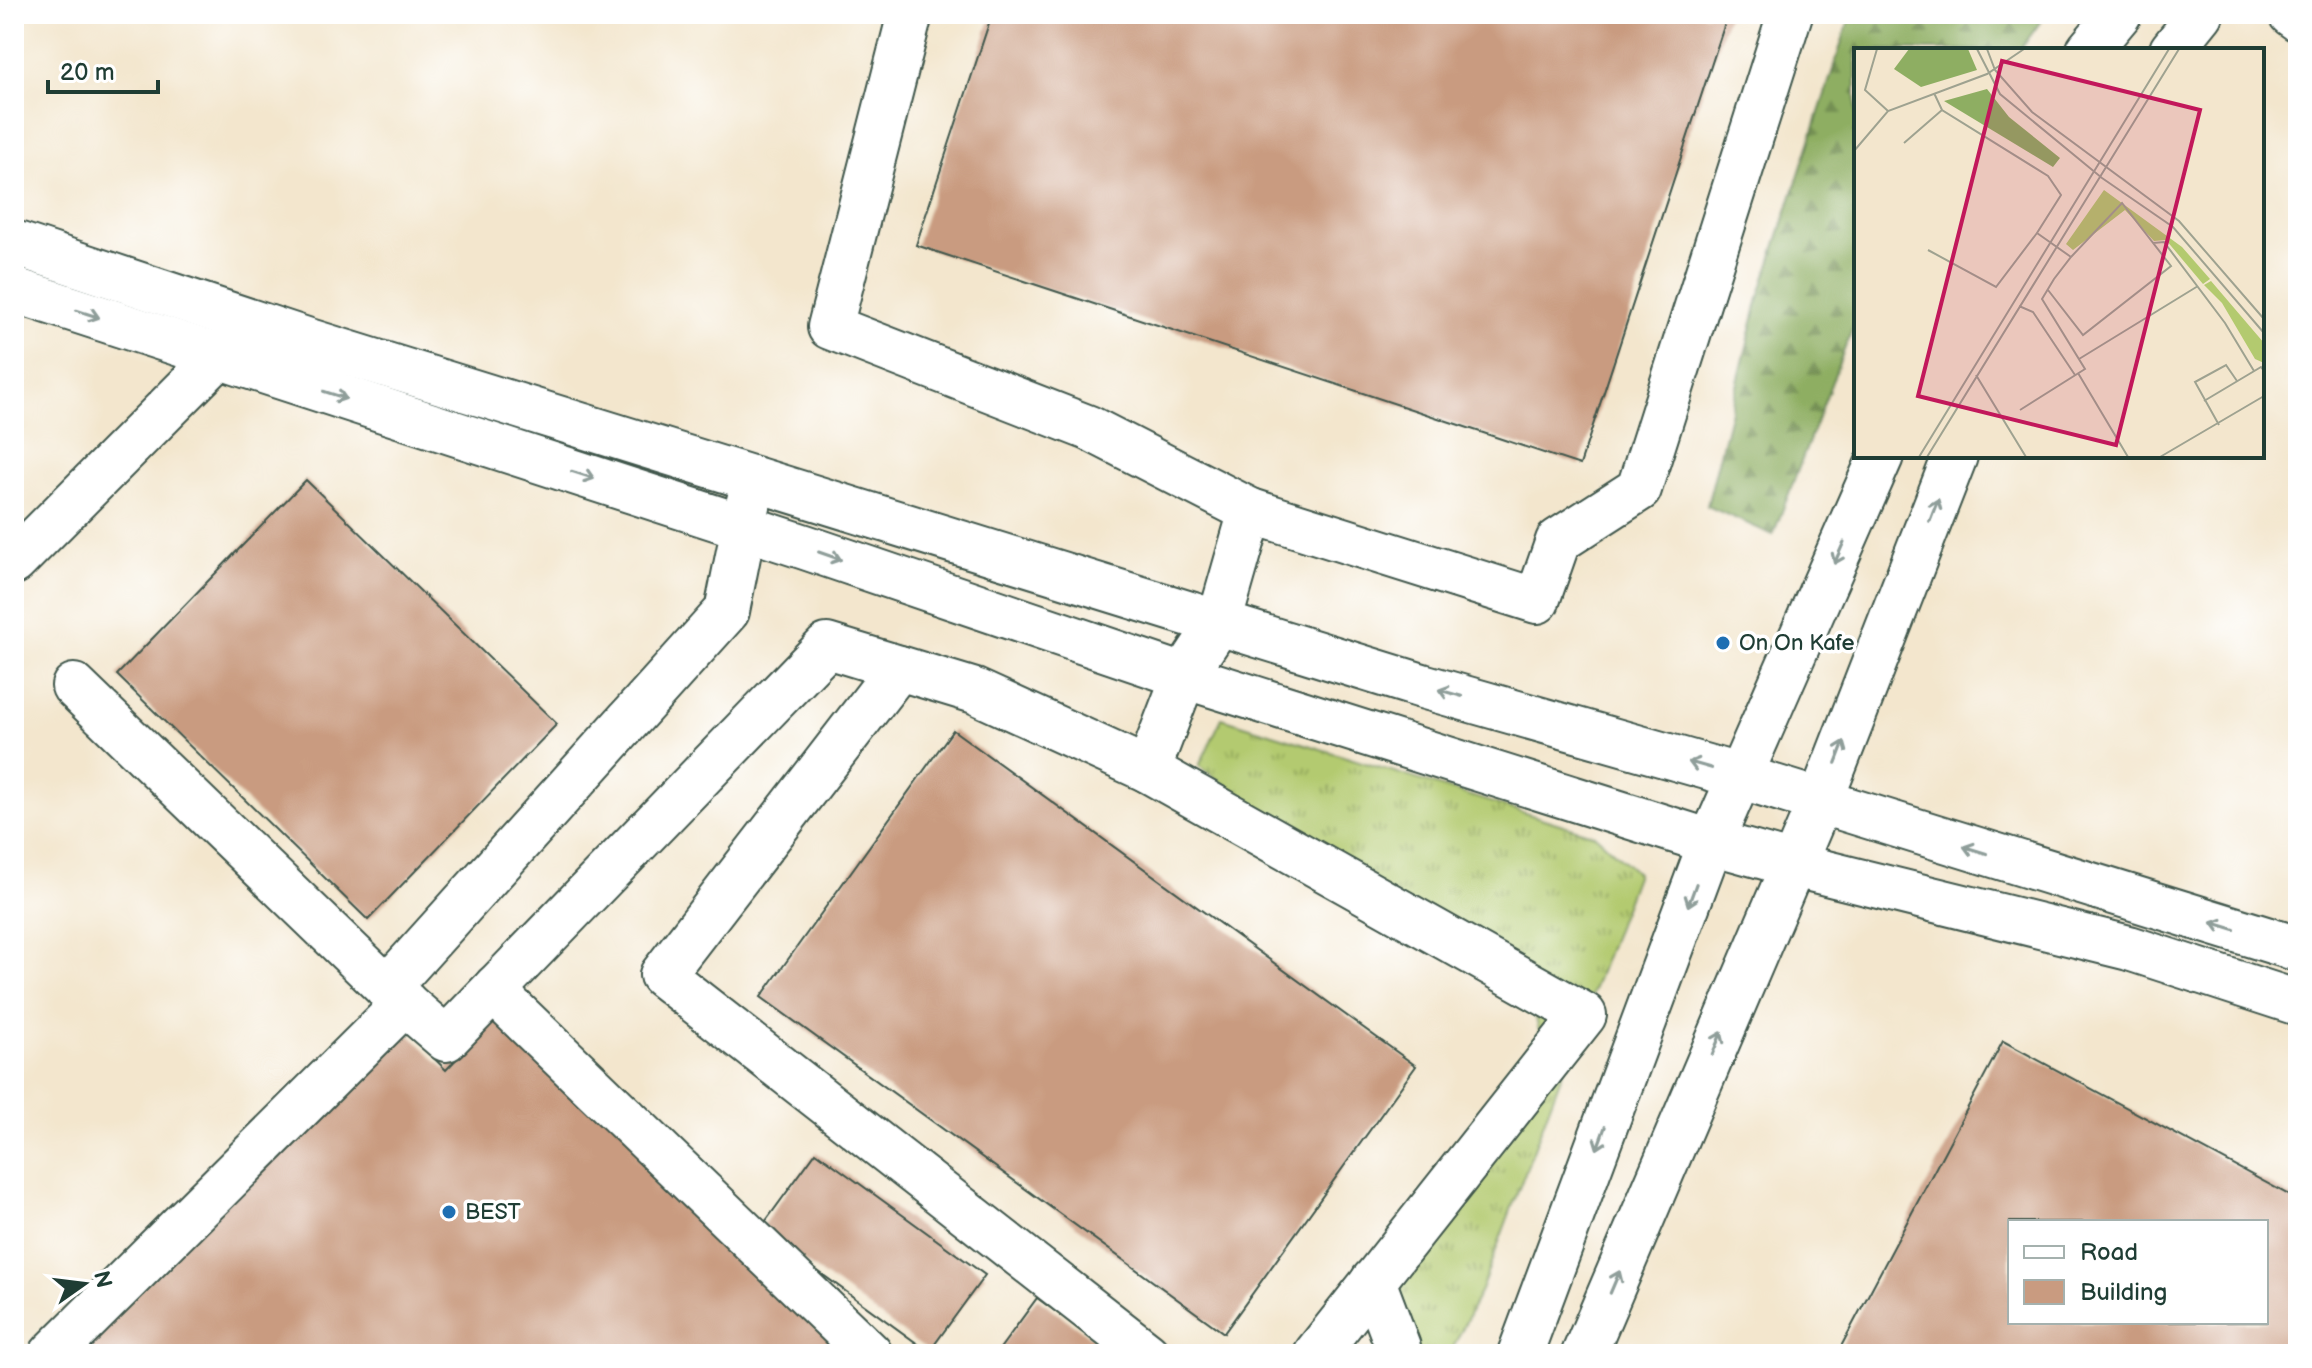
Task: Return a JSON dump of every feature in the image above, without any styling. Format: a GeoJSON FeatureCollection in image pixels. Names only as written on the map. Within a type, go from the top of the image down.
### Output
{"type":"FeatureCollection","features":[{"type":"Feature","properties":{"kind":"street"},"geometry":{"type":"LineString","coordinates":[[910,14],[830,327],[1089,428],[1251,511],[1537,601],[1558,541],[1639,489],[1790,14]]}},
{"type":"Feature","properties":{"kind":"street"},"geometry":{"type":"LineString","coordinates":[[2091,48],[2119,14]]}},
{"type":"Feature","properties":{"kind":"street"},"geometry":{"type":"LineString","coordinates":[[2174,48],[2201,14]]}},
{"type":"Feature","properties":{"kind":"street"},"geometry":{"type":"LineString","coordinates":[[2291,14],[2298,19]]}},
{"type":"Feature","properties":{"kind":"street"},"geometry":{"type":"LineString","coordinates":[[14,243],[253,322],[1422,686],[1742,777],[2298,949]]}},
{"type":"Feature","properties":{"kind":"street"},"geometry":{"type":"LineString","coordinates":[[14,290],[745,527],[1184,676],[1711,842],[2129,948],[2298,1003]]}},
{"type":"Feature","properties":{"kind":"street"},"geometry":{"type":"LineString","coordinates":[[14,562],[253,322]]}},
{"type":"Feature","properties":{"kind":"street"},"geometry":{"type":"LineString","coordinates":[[1520,1354],[1711,842],[1880,458]]}},
{"type":"Feature","properties":{"kind":"street"},"geometry":{"type":"LineString","coordinates":[[1584,1354],[1794,865],[1954,458]]}},
{"type":"Feature","properties":{"kind":"street"},"geometry":{"type":"LineString","coordinates":[[52,1354],[396,996],[727,611],[753,478]]}},
{"type":"Feature","properties":{"kind":"street"},"geometry":{"type":"LineString","coordinates":[[1148,770],[1184,676],[1219,623],[1251,511]]}},
{"type":"Feature","properties":{"kind":"street"},"geometry":{"type":"LineString","coordinates":[[74,686],[396,996],[446,1039],[827,646],[975,691],[1148,770],[1584,1015],[1316,1354]]}},
{"type":"Feature","properties":{"kind":"street"},"geometry":{"type":"LineString","coordinates":[[899,668],[662,975],[1147,1354]]}},
{"type":"Feature","properties":{"kind":"street"},"geometry":{"type":"LineString","coordinates":[[496,987],[508,1005],[870,1354]]}},
{"type":"Feature","properties":{"kind":"street"},"geometry":{"type":"LineString","coordinates":[[1373,1281],[1398,1347],[1392,1354]]}},
{"type":"Feature","properties":{"kind":"green space"},"geometry":{"type":"Polygon","coordinates":[[[1851,14],[2046,14],[2021,48],[1854,48],[1854,324],[1773,535],[1707,506],[1760,294],[1851,14]]]}},
{"type":"Feature","properties":{"kind":"green space"},"geometry":{"type":"Polygon","coordinates":[[[1222,718],[1595,835],[1637,873],[1481,1290],[1450,1354],[1413,1354],[1388,1279],[1542,1042],[1532,1003],[1199,766],[1222,718]]]}},
{"type":"Feature","properties":{"kind":"building"},"geometry":{"type":"Polygon","coordinates":[[[992,14],[1728,14],[1580,465],[916,245],[992,14]]]}},
{"type":"Feature","properties":{"kind":"building"},"geometry":{"type":"Polygon","coordinates":[[[306,480],[557,724],[368,920],[117,675],[306,480]]]}},
{"type":"Feature","properties":{"kind":"building"},"geometry":{"type":"Polygon","coordinates":[[[953,730],[1416,1066],[1224,1333],[761,997],[953,730]]]}},
{"type":"Feature","properties":{"kind":"building","name":"BEST"},"geometry":{"type":"Polygon","coordinates":[[[376,1002],[446,1070],[508,1005],[869,1354],[39,1354],[376,1002]]]}},
{"type":"Feature","properties":{"kind":"building"},"geometry":{"type":"Polygon","coordinates":[[[2003,1041],[2298,1200],[2298,1354],[1837,1354],[2003,1041]]]}},
{"type":"Feature","properties":{"kind":"building"},"geometry":{"type":"Polygon","coordinates":[[[816,1152],[985,1275],[929,1352],[760,1229],[816,1152]]]}},
{"type":"Feature","properties":{"kind":"building"},"geometry":{"type":"Polygon","coordinates":[[[1037,1298],[1114,1354],[996,1354],[1037,1298]]]}},
{"type":"Feature","properties":{"kind":"place","name":"On On Kafe"},"geometry":{"type":"Point","coordinates":[1723,643]}},
{"type":"Feature","properties":{"kind":"place","name":"BEST"},"geometry":{"type":"Point","coordinates":[449,1212]}}]}
